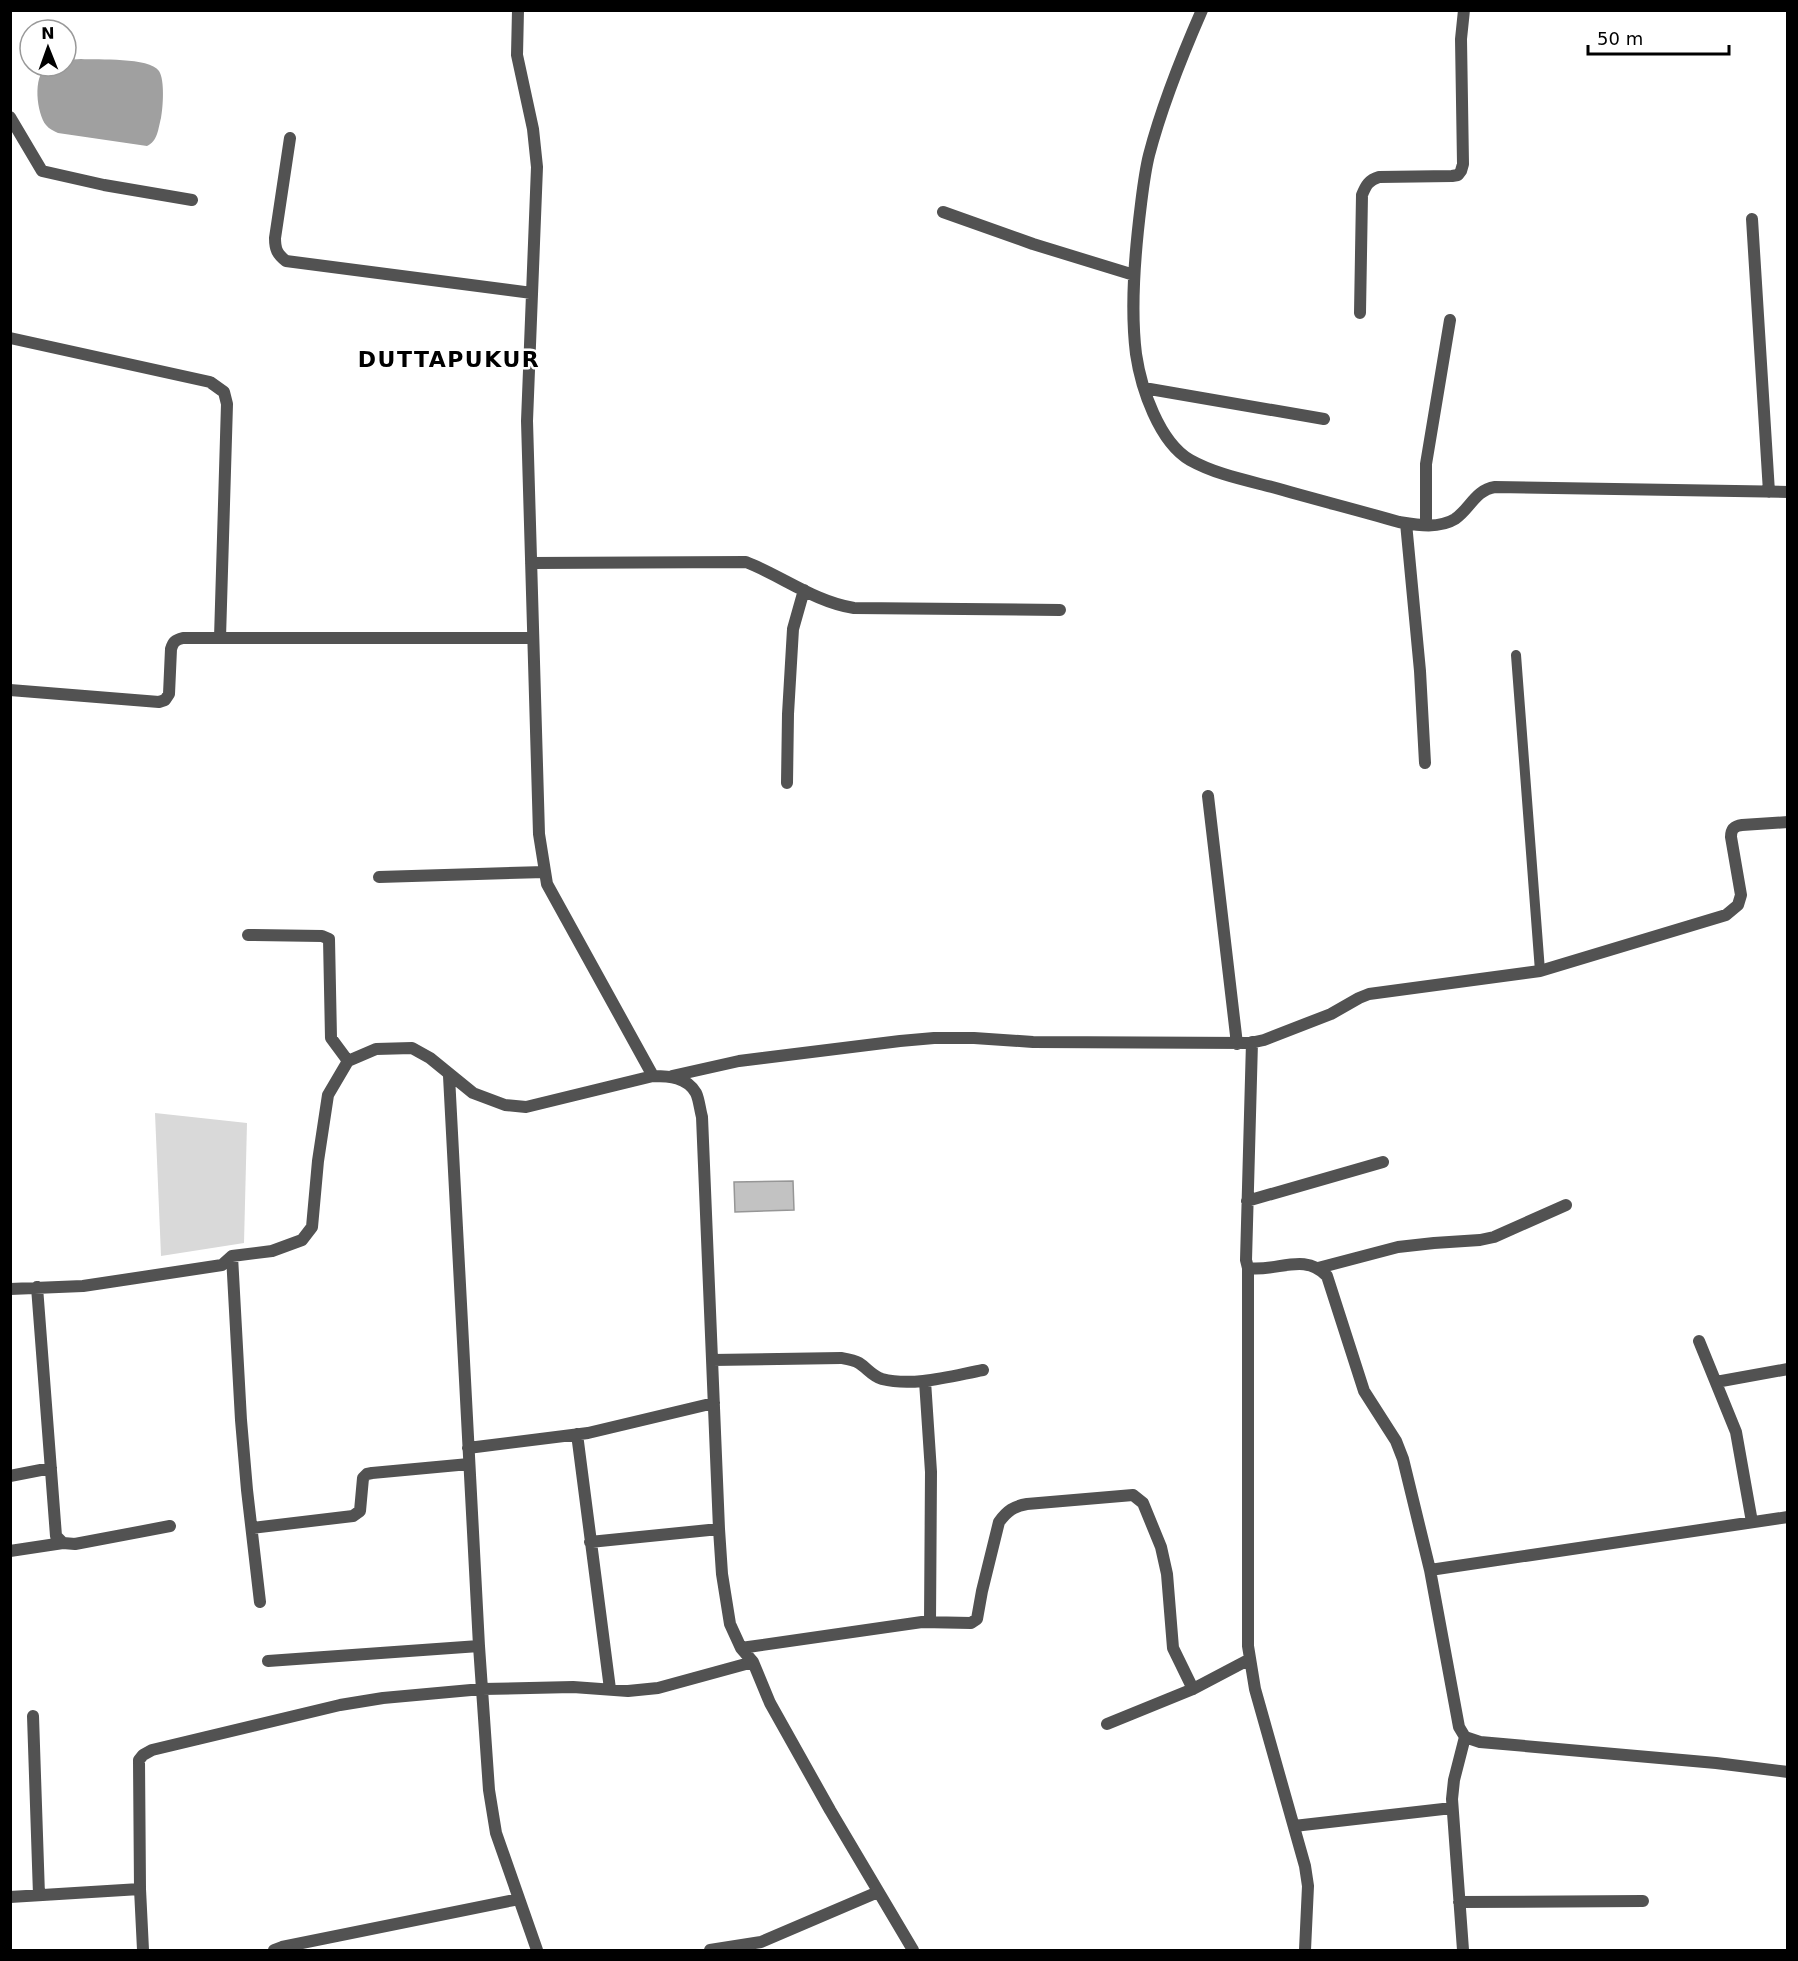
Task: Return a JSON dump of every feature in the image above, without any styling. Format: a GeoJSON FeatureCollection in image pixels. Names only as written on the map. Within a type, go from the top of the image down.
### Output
{"type":"FeatureCollection","features":[{"type":"Feature","properties":{"kind":"street"},"geometry":{"type":"LineString","coordinates":[[518,10],[517,55],[533,129],[537,167],[527,421],[539,834],[547,884],[653,1076]]}},
{"type":"Feature","properties":{"kind":"street"},"geometry":{"type":"LineString","coordinates":[[1360,314],[1362,195],[1367,183],[1379,177],[1452,176],[1458,175],[1461,171],[1463,147],[1461,39],[1464,10]]}},
{"type":"Feature","properties":{"kind":"street"},"geometry":{"type":"LineString","coordinates":[[1201,11],[1172,81],[1149,156],[1136,244],[1134,275],[1136,355],[1144,388],[1156,420],[1172,443],[1189,459],[1225,474],[1406,523],[1426,525],[1446,523],[1457,518],[1486,488],[1495,487],[1788,492]]}},
{"type":"Feature","properties":{"kind":"street"},"geometry":{"type":"LineString","coordinates":[[10,117],[42,171],[192,200]]}},
{"type":"Feature","properties":{"kind":"street"},"geometry":{"type":"LineString","coordinates":[[290,138],[275,238],[278,255],[286,261],[532,293]]}},
{"type":"Feature","properties":{"kind":"street"},"geometry":{"type":"LineString","coordinates":[[943,212],[1033,244],[1134,275]]}},
{"type":"Feature","properties":{"kind":"street"},"geometry":{"type":"LineString","coordinates":[[1752,219],[1769,492]]}},
{"type":"Feature","properties":{"kind":"street"},"geometry":{"type":"LineString","coordinates":[[1426,525],[1426,464],[1450,320]]}},
{"type":"Feature","properties":{"kind":"street"},"geometry":{"type":"LineString","coordinates":[[10,338],[210,382],[224,392],[227,404],[220,638]]}},
{"type":"Feature","properties":{"kind":"street"},"geometry":{"type":"LineString","coordinates":[[1144,388],[1324,419]]}},
{"type":"Feature","properties":{"kind":"street"},"geometry":{"type":"LineString","coordinates":[[1406,523],[1420,671],[1425,763]]}},
{"type":"Feature","properties":{"kind":"street"},"geometry":{"type":"LineString","coordinates":[[531,563],[746,562],[763,568],[837,606],[1060,610]]}},
{"type":"Feature","properties":{"kind":"street"},"geometry":{"type":"LineString","coordinates":[[787,783],[793,629],[804,590]]}},
{"type":"Feature","properties":{"kind":"street"},"geometry":{"type":"LineString","coordinates":[[10,690],[159,702],[165,700],[169,694],[172,643],[183,638],[533,638]]}},
{"type":"Feature","properties":{"kind":"street"},"geometry":{"type":"LineString","coordinates":[[1208,796],[1237,1044]]}},
{"type":"Feature","properties":{"kind":"street"},"geometry":{"type":"LineString","coordinates":[[10,1289],[83,1286],[222,1265],[232,1256],[273,1251],[302,1240],[312,1227],[318,1161],[328,1095],[348,1061],[376,1049],[412,1048],[430,1058],[473,1094],[505,1105],[526,1107],[653,1076],[672,1076],[739,1061],[900,1041],[974,1038],[1033,1042],[1237,1044],[1264,1040],[1331,1014],[1370,994],[1540,971],[1726,915],[1738,905],[1741,895],[1731,837],[1733,828],[1742,825],[1788,822]]}},
{"type":"Feature","properties":{"kind":"street"},"geometry":{"type":"LineString","coordinates":[[379,877],[545,873]]}},
{"type":"Feature","properties":{"kind":"street"},"geometry":{"type":"LineString","coordinates":[[248,935],[322,936],[329,939],[331,1038],[348,1061]]}},
{"type":"Feature","properties":{"kind":"street"},"geometry":{"type":"LineString","coordinates":[[1251,1042],[1246,1260],[1248,1268],[1250,1659],[1255,1689],[1305,1866],[1308,1886],[1305,1950]]}},
{"type":"Feature","properties":{"kind":"street"},"geometry":{"type":"LineString","coordinates":[[449,1076],[488,1780],[496,1833],[537,1950]]}},
{"type":"Feature","properties":{"kind":"street"},"geometry":{"type":"LineString","coordinates":[[672,1076],[686,1083],[696,1093],[702,1117],[719,1529],[722,1574],[730,1624],[741,1648],[753,1662],[770,1703],[913,1950]]}},
{"type":"Feature","properties":{"kind":"street"},"geometry":{"type":"LineString","coordinates":[[1247,1201],[1383,1162]]}},
{"type":"Feature","properties":{"kind":"street"},"geometry":{"type":"LineString","coordinates":[[1318,1268],[1398,1247],[1494,1237],[1566,1205]]}},
{"type":"Feature","properties":{"kind":"street"},"geometry":{"type":"LineString","coordinates":[[232,1256],[241,1420],[260,1602]]}},
{"type":"Feature","properties":{"kind":"street"},"geometry":{"type":"LineString","coordinates":[[1248,1268],[1258,1269],[1307,1263],[1318,1268],[1327,1276],[1364,1391],[1396,1441],[1403,1459],[1430,1570],[1459,1727],[1465,1737],[1480,1742],[1716,1763],[1788,1772]]}},
{"type":"Feature","properties":{"kind":"street"},"geometry":{"type":"LineString","coordinates":[[37,1287],[56,1536],[63,1543]]}},
{"type":"Feature","properties":{"kind":"street"},"geometry":{"type":"LineString","coordinates":[[1699,1341],[1736,1432],[1752,1522]]}},
{"type":"Feature","properties":{"kind":"street"},"geometry":{"type":"LineString","coordinates":[[712,1360],[841,1358],[858,1362],[880,1378],[925,1381],[983,1370]]}},
{"type":"Feature","properties":{"kind":"street"},"geometry":{"type":"LineString","coordinates":[[1716,1382],[1788,1369]]}},
{"type":"Feature","properties":{"kind":"street"},"geometry":{"type":"LineString","coordinates":[[925,1381],[931,1472],[930,1622]]}},
{"type":"Feature","properties":{"kind":"street"},"geometry":{"type":"LineString","coordinates":[[468,1448],[577,1434],[714,1403]]}},
{"type":"Feature","properties":{"kind":"street"},"geometry":{"type":"LineString","coordinates":[[577,1434],[610,1689]]}},
{"type":"Feature","properties":{"kind":"street"},"geometry":{"type":"LineString","coordinates":[[252,1528],[353,1516],[360,1511],[363,1478],[367,1474],[469,1464]]}},
{"type":"Feature","properties":{"kind":"street"},"geometry":{"type":"LineString","coordinates":[[10,1476],[51,1468]]}},
{"type":"Feature","properties":{"kind":"street"},"geometry":{"type":"LineString","coordinates":[[741,1648],[930,1622],[971,1623],[977,1619],[999,1522],[1015,1506],[1132,1495],[1143,1503],[1161,1547],[1167,1574],[1173,1648],[1193,1689]]}},
{"type":"Feature","properties":{"kind":"street"},"geometry":{"type":"LineString","coordinates":[[1430,1570],[1788,1517]]}},
{"type":"Feature","properties":{"kind":"street"},"geometry":{"type":"LineString","coordinates":[[10,1551],[63,1543],[75,1544],[170,1526]]}},
{"type":"Feature","properties":{"kind":"street"},"geometry":{"type":"LineString","coordinates":[[590,1542],[719,1529]]}},
{"type":"Feature","properties":{"kind":"street"},"geometry":{"type":"LineString","coordinates":[[268,1660],[479,1646]]}},
{"type":"Feature","properties":{"kind":"street"},"geometry":{"type":"LineString","coordinates":[[1107,1724],[1193,1689],[1250,1659]]}},
{"type":"Feature","properties":{"kind":"street"},"geometry":{"type":"LineString","coordinates":[[143,1950],[139,1760],[152,1750],[340,1705],[383,1698],[482,1689],[573,1687],[635,1691],[658,1688],[753,1662]]}},
{"type":"Feature","properties":{"kind":"street"},"geometry":{"type":"LineString","coordinates":[[33,1716],[39,1896]]}},
{"type":"Feature","properties":{"kind":"street"},"geometry":{"type":"LineString","coordinates":[[1463,1950],[1452,1808],[1454,1780],[1465,1737]]}},
{"type":"Feature","properties":{"kind":"street"},"geometry":{"type":"LineString","coordinates":[[1294,1826],[1452,1808]]}},
{"type":"Feature","properties":{"kind":"street"},"geometry":{"type":"LineString","coordinates":[[10,1897],[140,1889]]}},
{"type":"Feature","properties":{"kind":"street"},"geometry":{"type":"LineString","coordinates":[[710,1950],[748,1946],[774,1938],[878,1892]]}},
{"type":"Feature","properties":{"kind":"street"},"geometry":{"type":"LineString","coordinates":[[274,1950],[519,1899]]}},
{"type":"Feature","properties":{"kind":"street"},"geometry":{"type":"LineString","coordinates":[[1459,1902],[1643,1901]]}},
{"type":"Feature","properties":{"kind":"lane"},"geometry":{"type":"LineString","coordinates":[[1516,655],[1540,971]]}},
{"type":"Feature","properties":{"kind":"shaded area"},"geometry":{"type":"Polygon","coordinates":[[[78,59],[134,61],[145,63],[159,71],[163,87],[162,113],[157,134],[151,144],[147,146],[58,133],[46,125],[38,104],[39,78],[78,78],[78,59]]]}},
{"type":"Feature","properties":{"kind":"shaded area"},"geometry":{"type":"Polygon","coordinates":[[[155,1113],[247,1123],[244,1243],[161,1256],[155,1113]]]}},
{"type":"Feature","properties":{"kind":"building"},"geometry":{"type":"Polygon","coordinates":[[[793,1181],[794,1210],[735,1212],[734,1182],[793,1181]]]}},
{"type":"Feature","properties":{"kind":"district","name":"DUTTAPUKUR"},"geometry":{"type":"Point","coordinates":[449,359]}}]}
